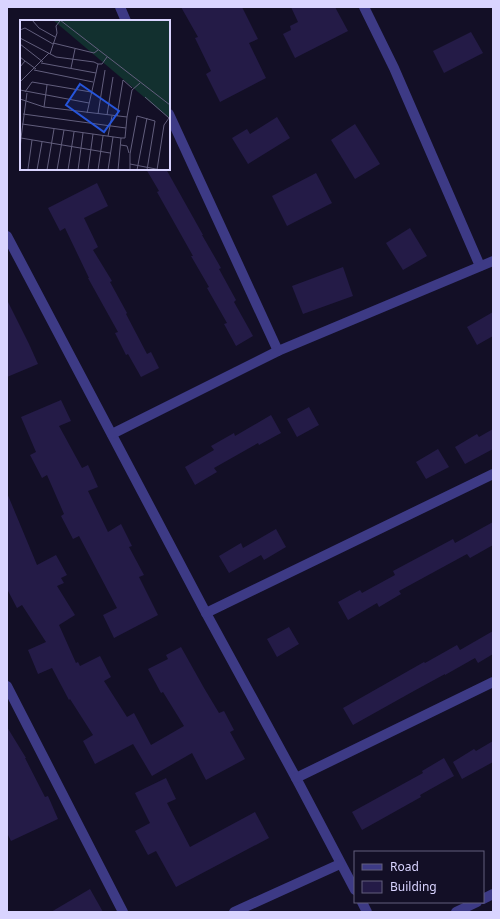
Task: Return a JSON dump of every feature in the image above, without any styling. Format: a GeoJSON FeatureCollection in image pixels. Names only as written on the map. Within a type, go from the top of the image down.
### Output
{"type":"FeatureCollection","features":[{"type":"Feature","properties":{"kind":"street"},"geometry":{"type":"LineString","coordinates":[[120,7],[126,20]]}},
{"type":"Feature","properties":{"kind":"street"},"geometry":{"type":"LineString","coordinates":[[364,7],[394,68],[480,266]]}},
{"type":"Feature","properties":{"kind":"street"},"geometry":{"type":"LineString","coordinates":[[170,116],[278,352]]}},
{"type":"Feature","properties":{"kind":"street"},"geometry":{"type":"LineString","coordinates":[[7,236],[206,613],[354,888]]}},
{"type":"Feature","properties":{"kind":"street"},"geometry":{"type":"LineString","coordinates":[[112,434],[278,352],[493,261]]}},
{"type":"Feature","properties":{"kind":"street"},"geometry":{"type":"LineString","coordinates":[[206,613],[493,474]]}},
{"type":"Feature","properties":{"kind":"street"},"geometry":{"type":"LineString","coordinates":[[296,778],[493,682]]}},
{"type":"Feature","properties":{"kind":"street"},"geometry":{"type":"LineString","coordinates":[[7,686],[123,912]]}},
{"type":"Feature","properties":{"kind":"street"},"geometry":{"type":"LineString","coordinates":[[234,912],[340,864]]}},
{"type":"Feature","properties":{"kind":"street"},"geometry":{"type":"LineString","coordinates":[[484,898],[493,894]]}},
{"type":"Feature","properties":{"kind":"street"},"geometry":{"type":"LineString","coordinates":[[362,903],[367,912]]}},
{"type":"Feature","properties":{"kind":"street"},"geometry":{"type":"LineString","coordinates":[[456,912],[475,903]]}},
{"type":"Feature","properties":{"kind":"building"},"geometry":{"type":"Polygon","coordinates":[[[181,7],[242,7],[258,39],[249,43],[266,78],[220,102],[206,74],[211,71],[195,38],[198,37],[181,7]]]}},
{"type":"Feature","properties":{"kind":"building"},"geometry":{"type":"Polygon","coordinates":[[[291,7],[335,7],[348,31],[295,58],[283,34],[291,30],[290,26],[298,22],[291,7]]]}},
{"type":"Feature","properties":{"kind":"building"},"geometry":{"type":"Polygon","coordinates":[[[471,32],[483,53],[444,73],[433,51],[471,32]]]}},
{"type":"Feature","properties":{"kind":"building"},"geometry":{"type":"Polygon","coordinates":[[[277,117],[290,138],[248,164],[232,138],[247,129],[250,134],[277,117]]]}},
{"type":"Feature","properties":{"kind":"building"},"geometry":{"type":"Polygon","coordinates":[[[355,124],[380,164],[355,179],[331,140],[355,124]]]}},
{"type":"Feature","properties":{"kind":"building"},"geometry":{"type":"Polygon","coordinates":[[[147,170],[167,170],[221,268],[219,269],[236,300],[234,302],[253,336],[236,346],[224,324],[227,323],[207,288],[209,287],[157,192],[159,191],[147,170]]]}},
{"type":"Feature","properties":{"kind":"building"},"geometry":{"type":"Polygon","coordinates":[[[316,173],[332,203],[287,226],[272,196],[316,173]]]}},
{"type":"Feature","properties":{"kind":"building"},"geometry":{"type":"Polygon","coordinates":[[[97,183],[108,206],[84,218],[98,247],[93,250],[112,281],[110,282],[147,354],[151,352],[159,368],[141,377],[128,354],[126,355],[115,333],[118,332],[88,278],[65,228],[60,231],[48,208],[97,183]]]}},
{"type":"Feature","properties":{"kind":"building"},"geometry":{"type":"Polygon","coordinates":[[[410,228],[427,256],[403,270],[386,243],[410,228]]]}},
{"type":"Feature","properties":{"kind":"building"},"geometry":{"type":"Polygon","coordinates":[[[343,267],[353,296],[303,314],[292,286],[343,267]]]}},
{"type":"Feature","properties":{"kind":"building"},"geometry":{"type":"Polygon","coordinates":[[[7,300],[38,364],[7,377],[7,300]]]}},
{"type":"Feature","properties":{"kind":"building"},"geometry":{"type":"Polygon","coordinates":[[[493,312],[493,336],[477,345],[467,327],[493,312]]]}},
{"type":"Feature","properties":{"kind":"building"},"geometry":{"type":"Polygon","coordinates":[[[61,400],[71,421],[59,426],[82,468],[88,465],[98,487],[88,491],[108,532],[121,524],[132,546],[129,547],[144,575],[139,577],[158,615],[114,638],[103,615],[117,608],[79,536],[73,539],[61,516],[64,514],[47,475],[42,478],[30,455],[36,452],[21,417],[61,400]]]}},
{"type":"Feature","properties":{"kind":"building"},"geometry":{"type":"Polygon","coordinates":[[[309,407],[319,425],[297,437],[287,419],[309,407]]]}},
{"type":"Feature","properties":{"kind":"building"},"geometry":{"type":"Polygon","coordinates":[[[271,415],[281,433],[259,445],[258,443],[214,468],[217,472],[195,485],[185,467],[214,450],[211,446],[234,433],[235,436],[271,415]]]}},
{"type":"Feature","properties":{"kind":"building"},"geometry":{"type":"Polygon","coordinates":[[[493,429],[493,449],[465,464],[455,447],[477,434],[479,437],[493,429]]]}},
{"type":"Feature","properties":{"kind":"building"},"geometry":{"type":"Polygon","coordinates":[[[438,449],[449,467],[426,479],[416,462],[438,449]]]}},
{"type":"Feature","properties":{"kind":"building"},"geometry":{"type":"Polygon","coordinates":[[[7,493],[37,565],[56,555],[67,575],[61,578],[64,583],[57,586],[75,615],[59,625],[76,663],[78,662],[80,666],[100,656],[111,677],[104,681],[127,717],[134,713],[151,745],[184,726],[163,692],[161,693],[148,669],[168,659],[166,655],[181,647],[219,713],[224,711],[234,730],[230,732],[245,759],[206,780],[192,753],[152,776],[133,744],[95,764],[83,741],[93,735],[70,699],[69,700],[52,668],[38,674],[28,650],[46,642],[22,605],[17,608],[7,589],[7,493]]]}},
{"type":"Feature","properties":{"kind":"building"},"geometry":{"type":"Polygon","coordinates":[[[493,522],[493,545],[470,558],[467,554],[399,591],[401,594],[379,607],[377,603],[348,620],[338,602],[360,590],[362,593],[395,575],[393,571],[453,539],[455,543],[493,522]]]}},
{"type":"Feature","properties":{"kind":"building"},"geometry":{"type":"Polygon","coordinates":[[[276,529],[286,547],[264,560],[261,555],[229,573],[219,556],[241,543],[243,548],[276,529]]]}},
{"type":"Feature","properties":{"kind":"building"},"geometry":{"type":"Polygon","coordinates":[[[289,627],[299,644],[277,657],[267,639],[289,627]]]}},
{"type":"Feature","properties":{"kind":"building"},"geometry":{"type":"Polygon","coordinates":[[[493,631],[493,654],[478,663],[475,658],[353,725],[343,708],[457,645],[460,650],[493,631]]]}},
{"type":"Feature","properties":{"kind":"building"},"geometry":{"type":"Polygon","coordinates":[[[7,727],[26,758],[45,797],[48,796],[58,819],[11,841],[7,833],[7,727]]]}},
{"type":"Feature","properties":{"kind":"building"},"geometry":{"type":"Polygon","coordinates":[[[493,741],[493,762],[462,779],[453,762],[474,749],[476,751],[493,741]]]}},
{"type":"Feature","properties":{"kind":"building"},"geometry":{"type":"Polygon","coordinates":[[[444,758],[454,776],[420,795],[421,797],[362,830],[352,812],[423,773],[422,771],[444,758]]]}},
{"type":"Feature","properties":{"kind":"building"},"geometry":{"type":"Polygon","coordinates":[[[166,778],[176,799],[167,803],[190,847],[255,812],[269,838],[176,887],[156,851],[148,855],[135,831],[150,823],[135,793],[166,778]]]}},
{"type":"Feature","properties":{"kind":"building"},"geometry":{"type":"Polygon","coordinates":[[[90,889],[103,912],[51,912],[90,889]]]}}]}
